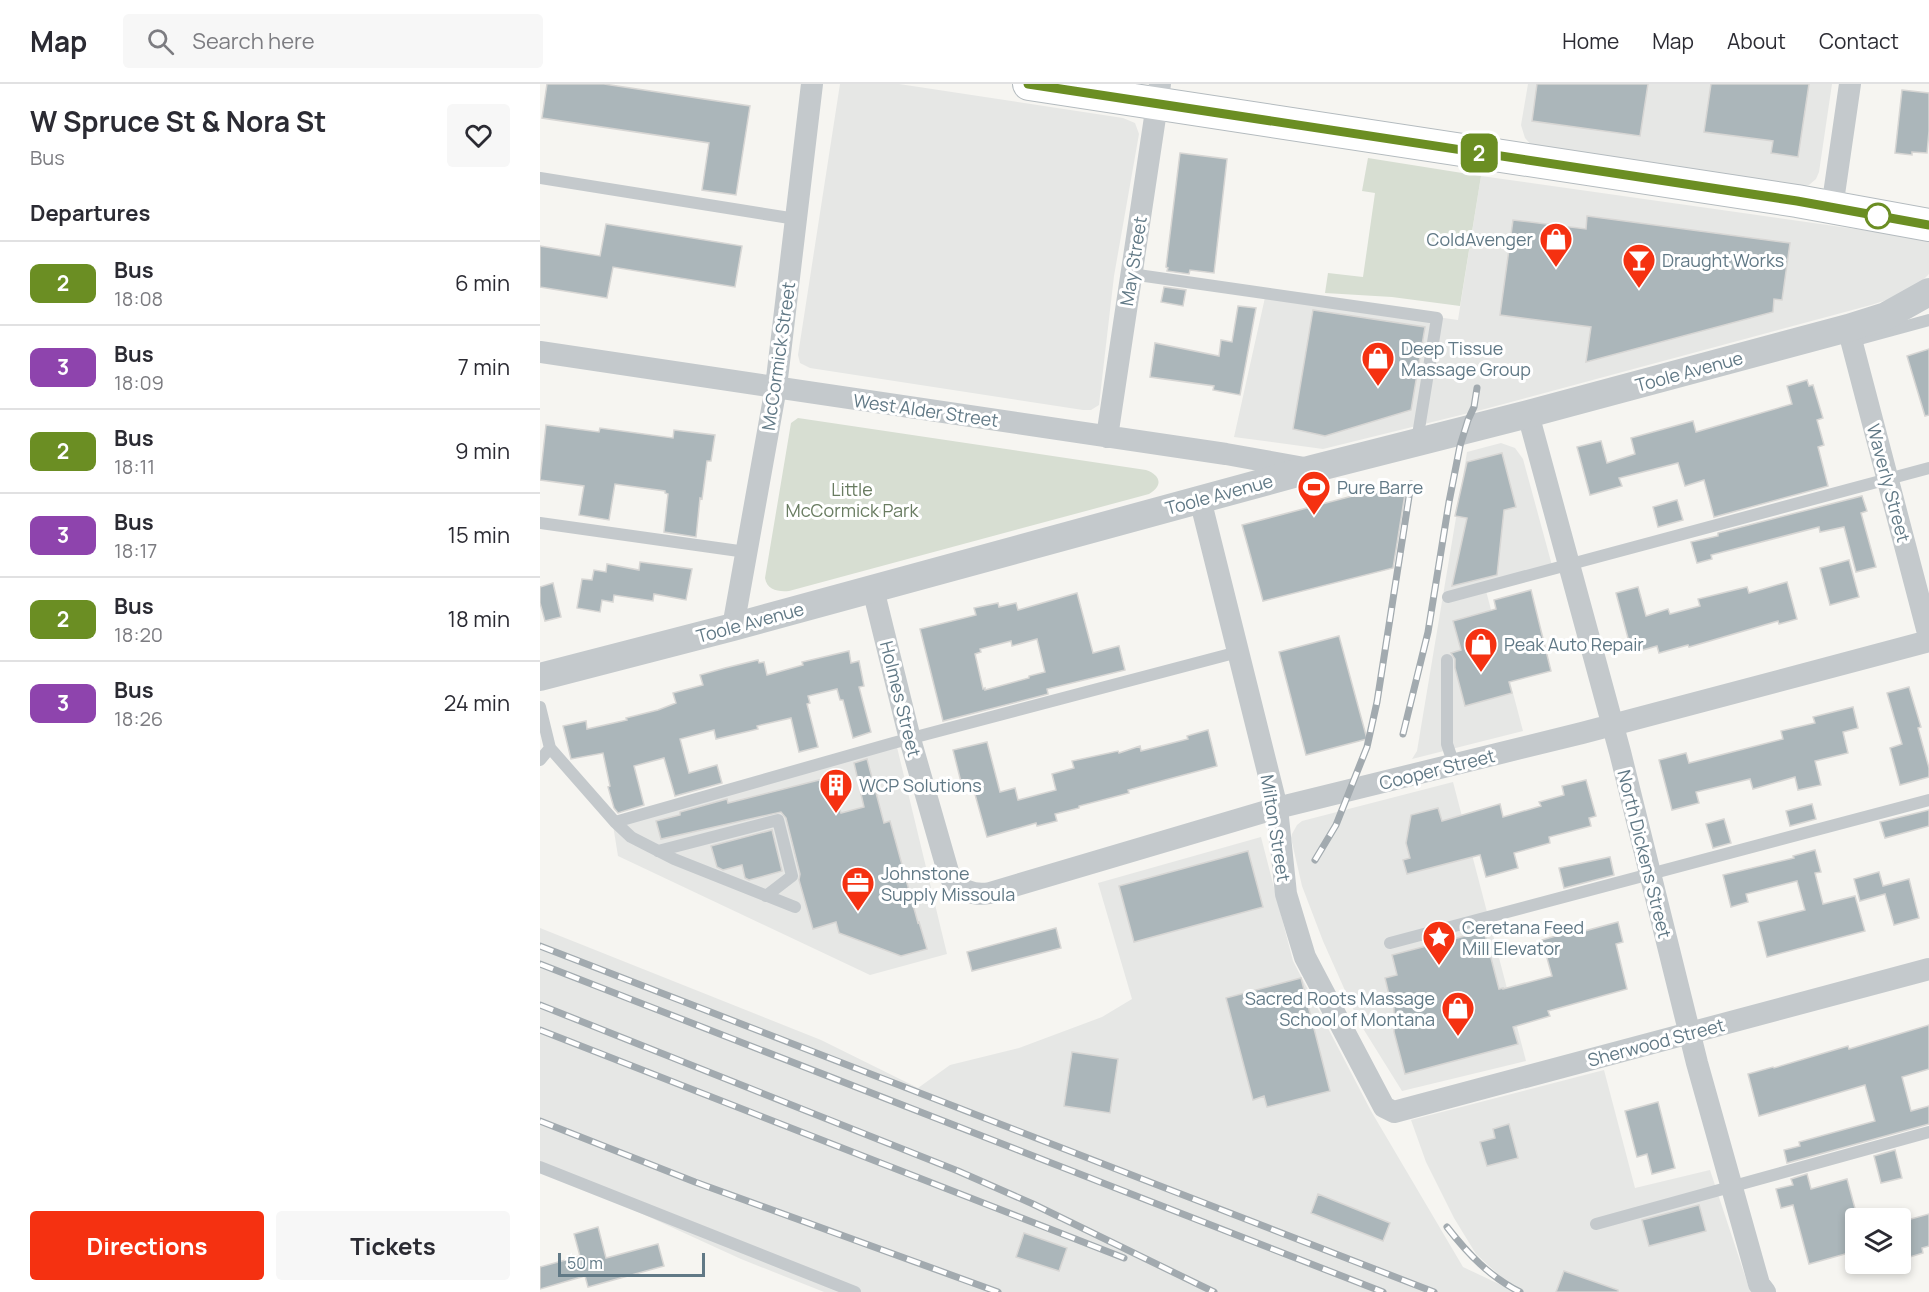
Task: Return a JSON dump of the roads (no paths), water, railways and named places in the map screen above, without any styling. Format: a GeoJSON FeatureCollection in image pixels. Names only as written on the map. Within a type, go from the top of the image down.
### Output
{"type":"FeatureCollection","features":[{"type":"Feature","properties":{"kind":"main road"},"geometry":{"type":"LineString","coordinates":[[1029,84],[1158,94],[1929,225]]}},
{"type":"Feature","properties":{"kind":"street","name":"McCormick Street"},"geometry":{"type":"LineString","coordinates":[[733,627],[776,387],[812,84]]}},
{"type":"Feature","properties":{"kind":"street"},"geometry":{"type":"LineString","coordinates":[[1832,208],[1850,84]]}},
{"type":"Feature","properties":{"kind":"street","name":"May Street"},"geometry":{"type":"LineString","coordinates":[[1107,437],[1158,94]]}},
{"type":"Feature","properties":{"kind":"street","name":"Toole Avenue"},"geometry":{"type":"LineString","coordinates":[[540,677],[733,627],[1312,469],[1850,335],[1929,292]]}},
{"type":"Feature","properties":{"kind":"street","name":"Waverly Street"},"geometry":{"type":"LineString","coordinates":[[1850,335],[1929,639]]}},
{"type":"Feature","properties":{"kind":"street","name":"West Alder Street"},"geometry":{"type":"LineString","coordinates":[[540,352],[1226,454],[1312,469]]}},
{"type":"Feature","properties":{"kind":"street","name":"North Dickens Street"},"geometry":{"type":"LineString","coordinates":[[1528,414],[1613,725],[1689,1033],[1730,1186],[1759,1284],[1765,1292]]}},
{"type":"Feature","properties":{"kind":"street","name":"Milton Street"},"geometry":{"type":"LineString","coordinates":[[1200,499],[1277,808],[1286,894],[1305,957],[1384,1107]]}},
{"type":"Feature","properties":{"kind":"street","name":"Holmes Street"},"geometry":{"type":"LineString","coordinates":[[873,589],[910,739],[950,878]]}},
{"type":"Feature","properties":{"kind":"street","name":"Cooper Street"},"geometry":{"type":"LineString","coordinates":[[950,878],[963,890],[975,894],[987,894],[1277,808],[1613,725],[1929,639]]}},
{"type":"Feature","properties":{"kind":"street","name":"Sherwood Street"},"geometry":{"type":"LineString","coordinates":[[1384,1107],[1394,1112],[1929,969]]}},
{"type":"Feature","properties":{"kind":"lane"},"geometry":{"type":"LineString","coordinates":[[540,178],[796,219]]}},
{"type":"Feature","properties":{"kind":"lane"},"geometry":{"type":"LineString","coordinates":[[1131,274],[1437,318],[1417,442]]}},
{"type":"Feature","properties":{"kind":"lane"},"geometry":{"type":"LineString","coordinates":[[1850,335],[1929,320]]}},
{"type":"Feature","properties":{"kind":"lane"},"geometry":{"type":"LineString","coordinates":[[1448,597],[1929,468]]}},
{"type":"Feature","properties":{"kind":"lane"},"geometry":{"type":"LineString","coordinates":[[540,523],[746,552]]}},
{"type":"Feature","properties":{"kind":"lane"},"geometry":{"type":"LineString","coordinates":[[615,822],[910,739],[1238,652]]}},
{"type":"Feature","properties":{"kind":"lane"},"geometry":{"type":"LineString","coordinates":[[1447,660],[1446,744],[1454,765]]}},
{"type":"Feature","properties":{"kind":"lane"},"geometry":{"type":"LineString","coordinates":[[540,707],[550,748],[630,837],[658,851],[795,907]]}},
{"type":"Feature","properties":{"kind":"lane"},"geometry":{"type":"LineString","coordinates":[[540,760],[550,748]]}},
{"type":"Feature","properties":{"kind":"lane"},"geometry":{"type":"LineString","coordinates":[[1390,943],[1929,800]]}},
{"type":"Feature","properties":{"kind":"lane"},"geometry":{"type":"LineString","coordinates":[[658,851],[778,820],[792,876],[766,896]]}},
{"type":"Feature","properties":{"kind":"lane"},"geometry":{"type":"LineString","coordinates":[[1596,1224],[1929,1132]]}},
{"type":"Feature","properties":{"kind":"lane"},"geometry":{"type":"LineString","coordinates":[[540,1167],[855,1292]]}},
{"type":"Feature","properties":{"kind":"railway"},"geometry":{"type":"LineString","coordinates":[[1403,734],[1428,632],[1460,446],[1474,407],[1477,388]]}},
{"type":"Feature","properties":{"kind":"railway"},"geometry":{"type":"LineString","coordinates":[[1315,860],[1336,825],[1367,747],[1377,702],[1411,484]]}},
{"type":"Feature","properties":{"kind":"railway"},"geometry":{"type":"LineString","coordinates":[[540,946],[1434,1292]]}},
{"type":"Feature","properties":{"kind":"railway"},"geometry":{"type":"LineString","coordinates":[[540,964],[1383,1292]]}},
{"type":"Feature","properties":{"kind":"railway"},"geometry":{"type":"LineString","coordinates":[[540,1005],[958,1171],[1033,1204],[1214,1292]]}},
{"type":"Feature","properties":{"kind":"railway"},"geometry":{"type":"LineString","coordinates":[[540,1030],[1124,1258]]}},
{"type":"Feature","properties":{"kind":"railway"},"geometry":{"type":"LineString","coordinates":[[540,1121],[695,1182],[998,1292]]}},
{"type":"Feature","properties":{"kind":"railway"},"geometry":{"type":"LineString","coordinates":[[1447,1227],[1480,1264],[1520,1292]]}},
{"type":"Feature","properties":{"kind":"place","name":"ColdAvenger"},"geometry":{"type":"Point","coordinates":[1556,268]}},
{"type":"Feature","properties":{"kind":"place","name":"Draught Works"},"geometry":{"type":"Point","coordinates":[1639,289]}},
{"type":"Feature","properties":{"kind":"place","name":"Deep Tissue Massage Group"},"geometry":{"type":"Point","coordinates":[1378,387]}},
{"type":"Feature","properties":{"kind":"place","name":"Pure Barre"},"geometry":{"type":"Point","coordinates":[1314,516]}},
{"type":"Feature","properties":{"kind":"place","name":"Peak Auto Repair"},"geometry":{"type":"Point","coordinates":[1481,673]}},
{"type":"Feature","properties":{"kind":"place","name":"WCP Solutions"},"geometry":{"type":"Point","coordinates":[836,814]}},
{"type":"Feature","properties":{"kind":"place","name":"Johnstone Supply Missoula"},"geometry":{"type":"Point","coordinates":[858,912]}},
{"type":"Feature","properties":{"kind":"place","name":"Ceretana Feed Mill Elevator"},"geometry":{"type":"Point","coordinates":[1439,966]}},
{"type":"Feature","properties":{"kind":"place","name":"Sacred Roots Massage School of Montana"},"geometry":{"type":"Point","coordinates":[1458,1037]}},
{"type":"Feature","properties":{"kind":"park label","name":"Little McCormick Park"},"geometry":{"type":"Point","coordinates":[852,499]}}]}
